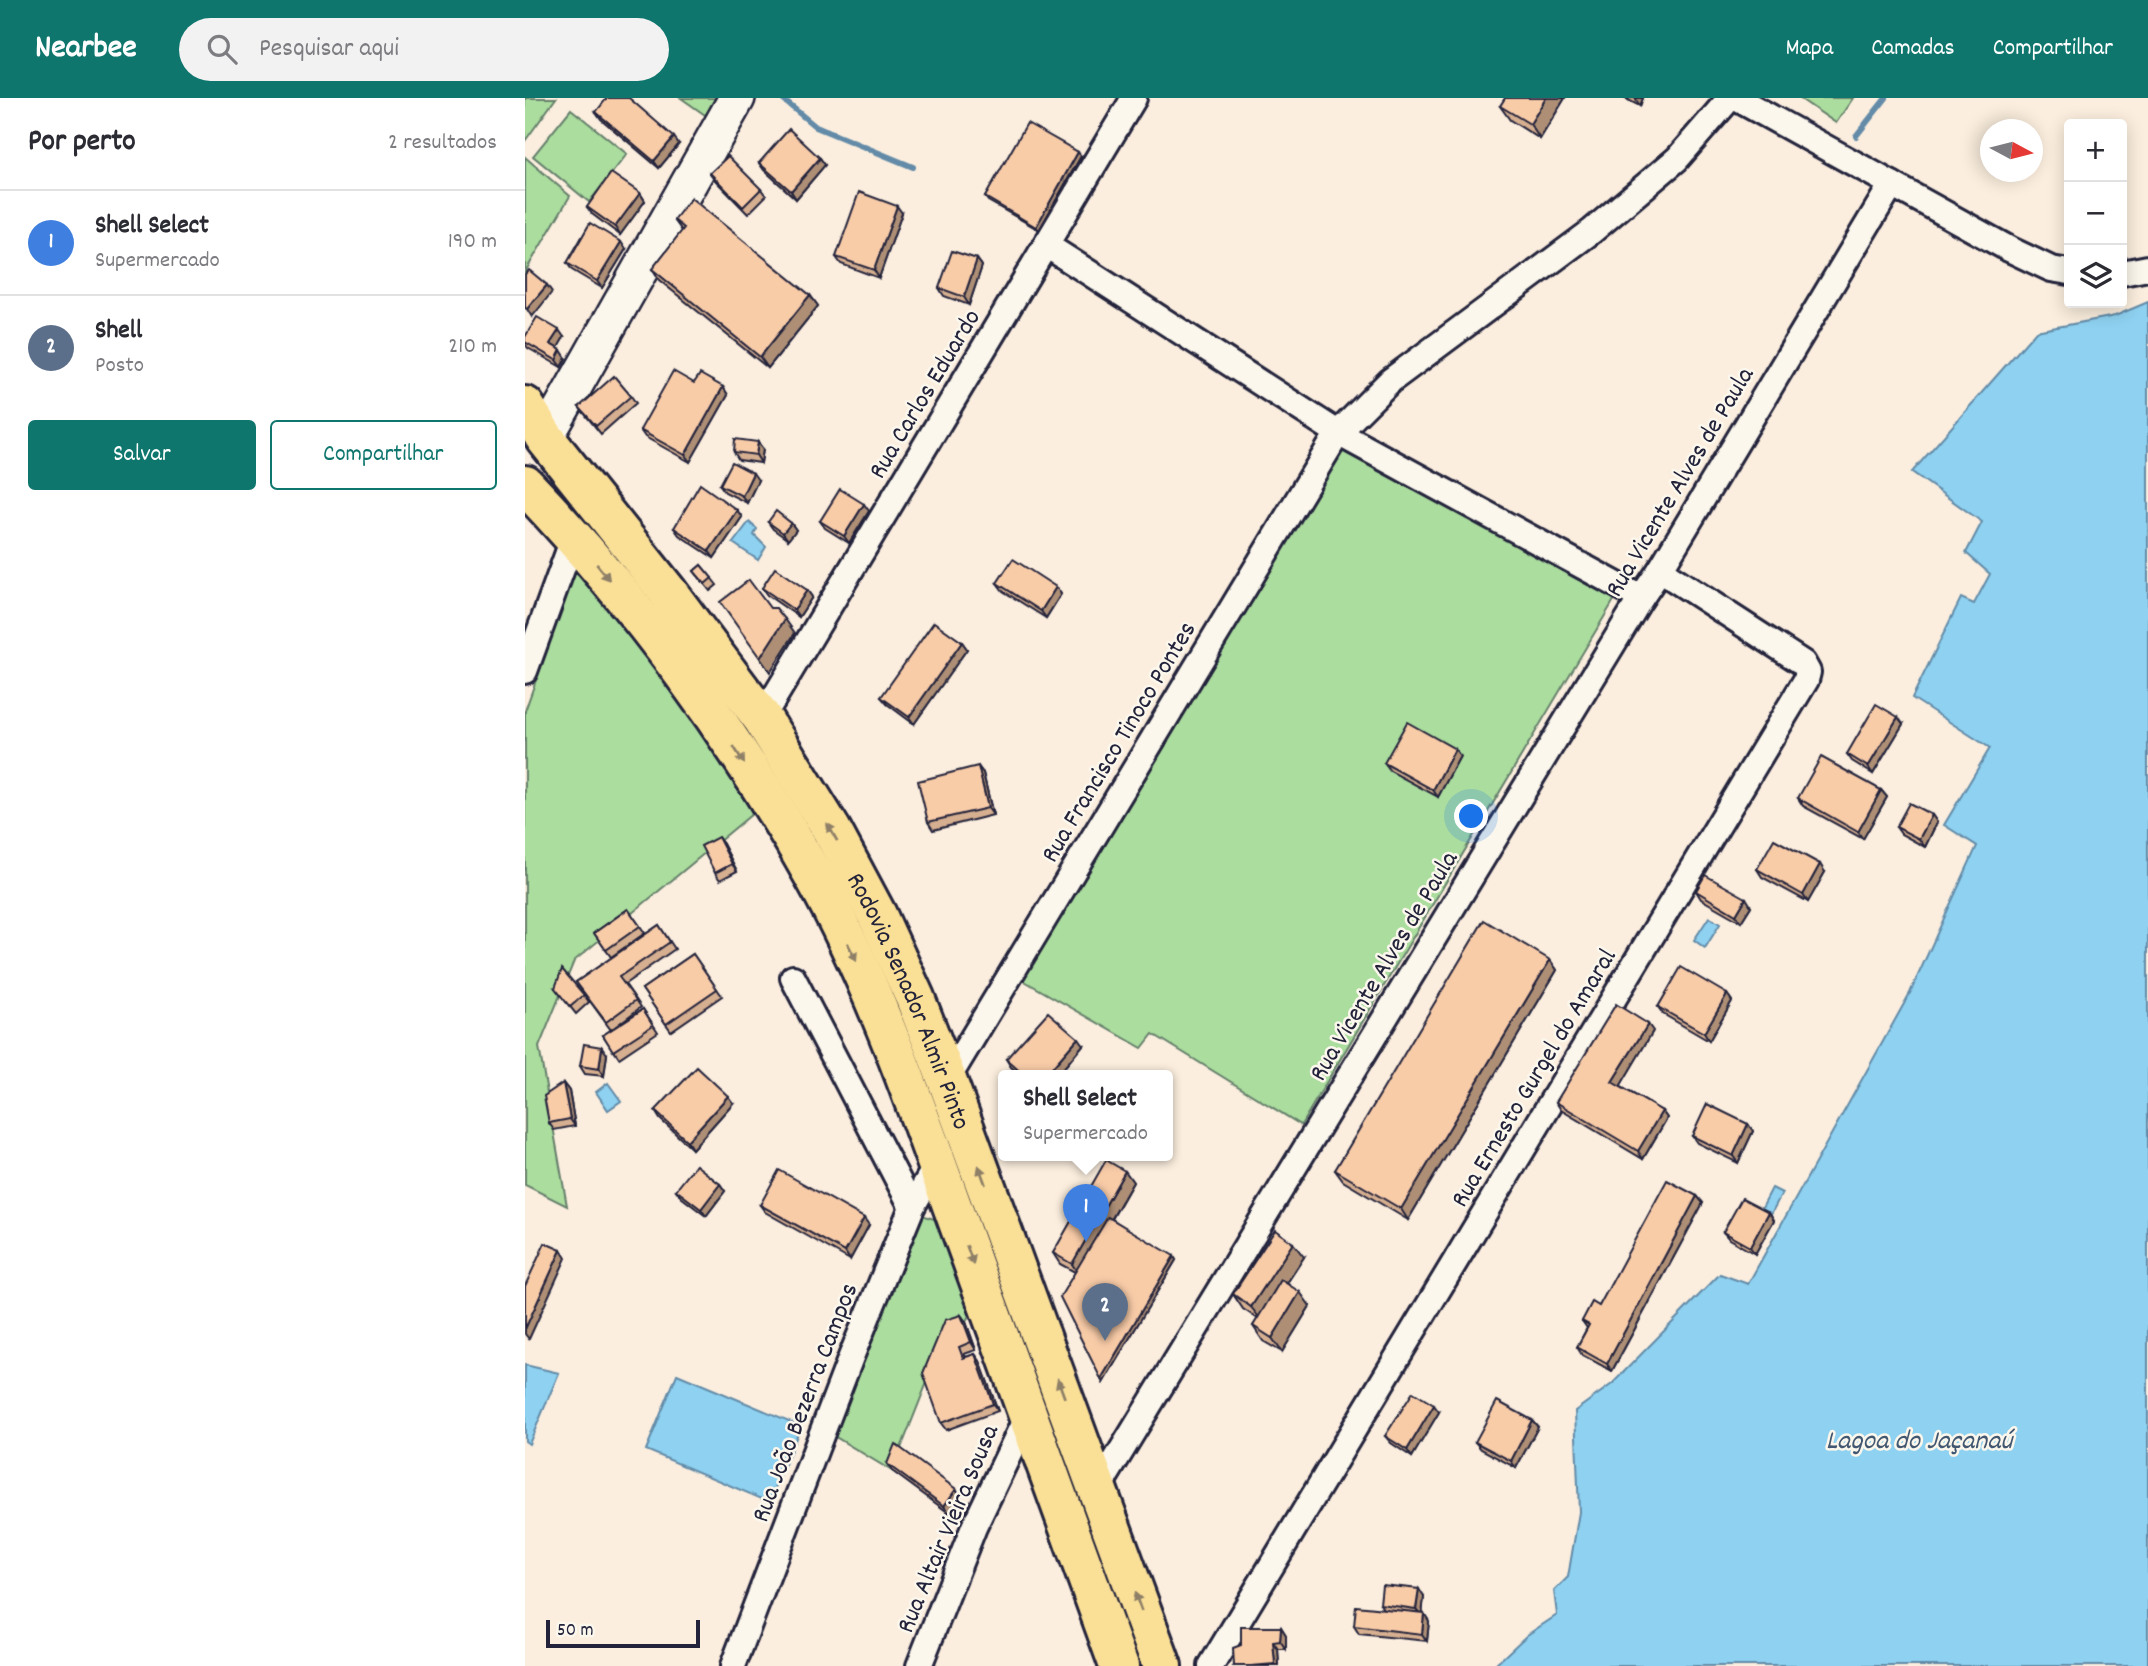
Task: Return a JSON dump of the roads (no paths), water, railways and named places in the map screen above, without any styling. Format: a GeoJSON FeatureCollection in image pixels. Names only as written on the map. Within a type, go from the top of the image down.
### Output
{"type":"FeatureCollection","features":[{"type":"Feature","properties":{"kind":"main road","name":"Rodovia Senador Almir Pinto"},"geometry":{"type":"LineString","coordinates":[[525,406],[545,438],[667,591],[762,718],[831,829],[877,915],[915,998],[947,1080],[1162,1666]]}},
{"type":"Feature","properties":{"kind":"main road","name":"Rodovia Senador Almir Pinto"},"geometry":{"type":"LineString","coordinates":[[525,485],[574,536],[639,616],[726,734],[816,879],[862,975],[937,1164],[1119,1666]]}},
{"type":"Feature","properties":{"kind":"street"},"geometry":{"type":"LineString","coordinates":[[545,438],[737,98]]}},
{"type":"Feature","properties":{"kind":"street","name":"Rua Carlos Eduardo"},"geometry":{"type":"LineString","coordinates":[[762,718],[1134,98]]}},
{"type":"Feature","properties":{"kind":"street","name":"Rua Francisco Tinoco Pontes"},"geometry":{"type":"LineString","coordinates":[[947,1080],[1338,433],[1390,381],[1592,231],[1677,159],[1730,98]]}},
{"type":"Feature","properties":{"kind":"street"},"geometry":{"type":"LineString","coordinates":[[1737,98],[2009,249],[2051,269],[2064,271]]}},
{"type":"Feature","properties":{"kind":"street","name":"Rua Vicente Alves de Paula"},"geometry":{"type":"LineString","coordinates":[[1098,1489],[1660,570],[1892,184]]}},
{"type":"Feature","properties":{"kind":"street"},"geometry":{"type":"LineString","coordinates":[[1046,245],[1338,433],[1641,598]]}},
{"type":"Feature","properties":{"kind":"street"},"geometry":{"type":"LineString","coordinates":[[2127,272],[2148,268]]}},
{"type":"Feature","properties":{"kind":"street"},"geometry":{"type":"LineString","coordinates":[[525,671],[574,536]]}},
{"type":"Feature","properties":{"kind":"street","name":"Rua Ernesto Gurgel do Amaral"},"geometry":{"type":"LineString","coordinates":[[1211,1666],[1806,680],[1808,672],[1803,663],[1660,570]]}},
{"type":"Feature","properties":{"kind":"street"},"geometry":{"type":"LineString","coordinates":[[793,978],[912,1207]]}},
{"type":"Feature","properties":{"kind":"street","name":"Rua João Bezerra Campos"},"geometry":{"type":"LineString","coordinates":[[733,1666],[912,1207],[937,1164]]}},
{"type":"Feature","properties":{"kind":"street","name":"Rua Altair Vieira Sousa"},"geometry":{"type":"LineString","coordinates":[[919,1666],[974,1527],[1028,1414]]}},
{"type":"Feature","properties":{"kind":"water","name":"Lagoa do Jaçanaú"},"geometry":{"type":"Polygon","coordinates":[[[2148,302],[2148,1666],[1494,1666],[1527,1635],[1557,1615],[1554,1591],[1568,1577],[1579,1512],[1575,1411],[1612,1384],[1720,1274],[1748,1284],[1910,993],[1977,846],[1944,825],[1990,748],[1912,698],[1961,598],[1974,604],[1990,574],[1966,553],[1982,522],[1912,472],[2036,331],[2115,316],[2148,302]]]}},
{"type":"Feature","properties":{"kind":"water"},"geometry":{"type":"Polygon","coordinates":[[[749,522],[757,529],[754,535],[766,547],[758,560],[733,543],[749,522]]]}},
{"type":"Feature","properties":{"kind":"water"},"geometry":{"type":"Polygon","coordinates":[[[1709,917],[1720,924],[1705,948],[1694,940],[1709,917]]]}},
{"type":"Feature","properties":{"kind":"water"},"geometry":{"type":"Polygon","coordinates":[[[608,1083],[621,1101],[608,1110],[596,1092],[608,1083]]]}},
{"type":"Feature","properties":{"kind":"water"},"geometry":{"type":"Polygon","coordinates":[[[1772,1188],[1782,1193],[1771,1214],[1761,1209],[1772,1188]]]}},
{"type":"Feature","properties":{"kind":"water"},"geometry":{"type":"Polygon","coordinates":[[[525,1365],[559,1373],[529,1444],[525,1441],[525,1365]]]}},
{"type":"Feature","properties":{"kind":"water"},"geometry":{"type":"Polygon","coordinates":[[[677,1374],[801,1426],[769,1502],[646,1450],[677,1374]]]}},
{"type":"Feature","properties":{"kind":"waterway"},"geometry":{"type":"LineString","coordinates":[[781,98],[816,127],[913,167]]}},
{"type":"Feature","properties":{"kind":"waterway"},"geometry":{"type":"LineString","coordinates":[[1856,136],[1886,98]]}},
{"type":"Feature","properties":{"kind":"place","name":"Shell Select"},"geometry":{"type":"Point","coordinates":[1086,1242]}},
{"type":"Feature","properties":{"kind":"place","name":"Shell"},"geometry":{"type":"Point","coordinates":[1105,1341]}}]}
